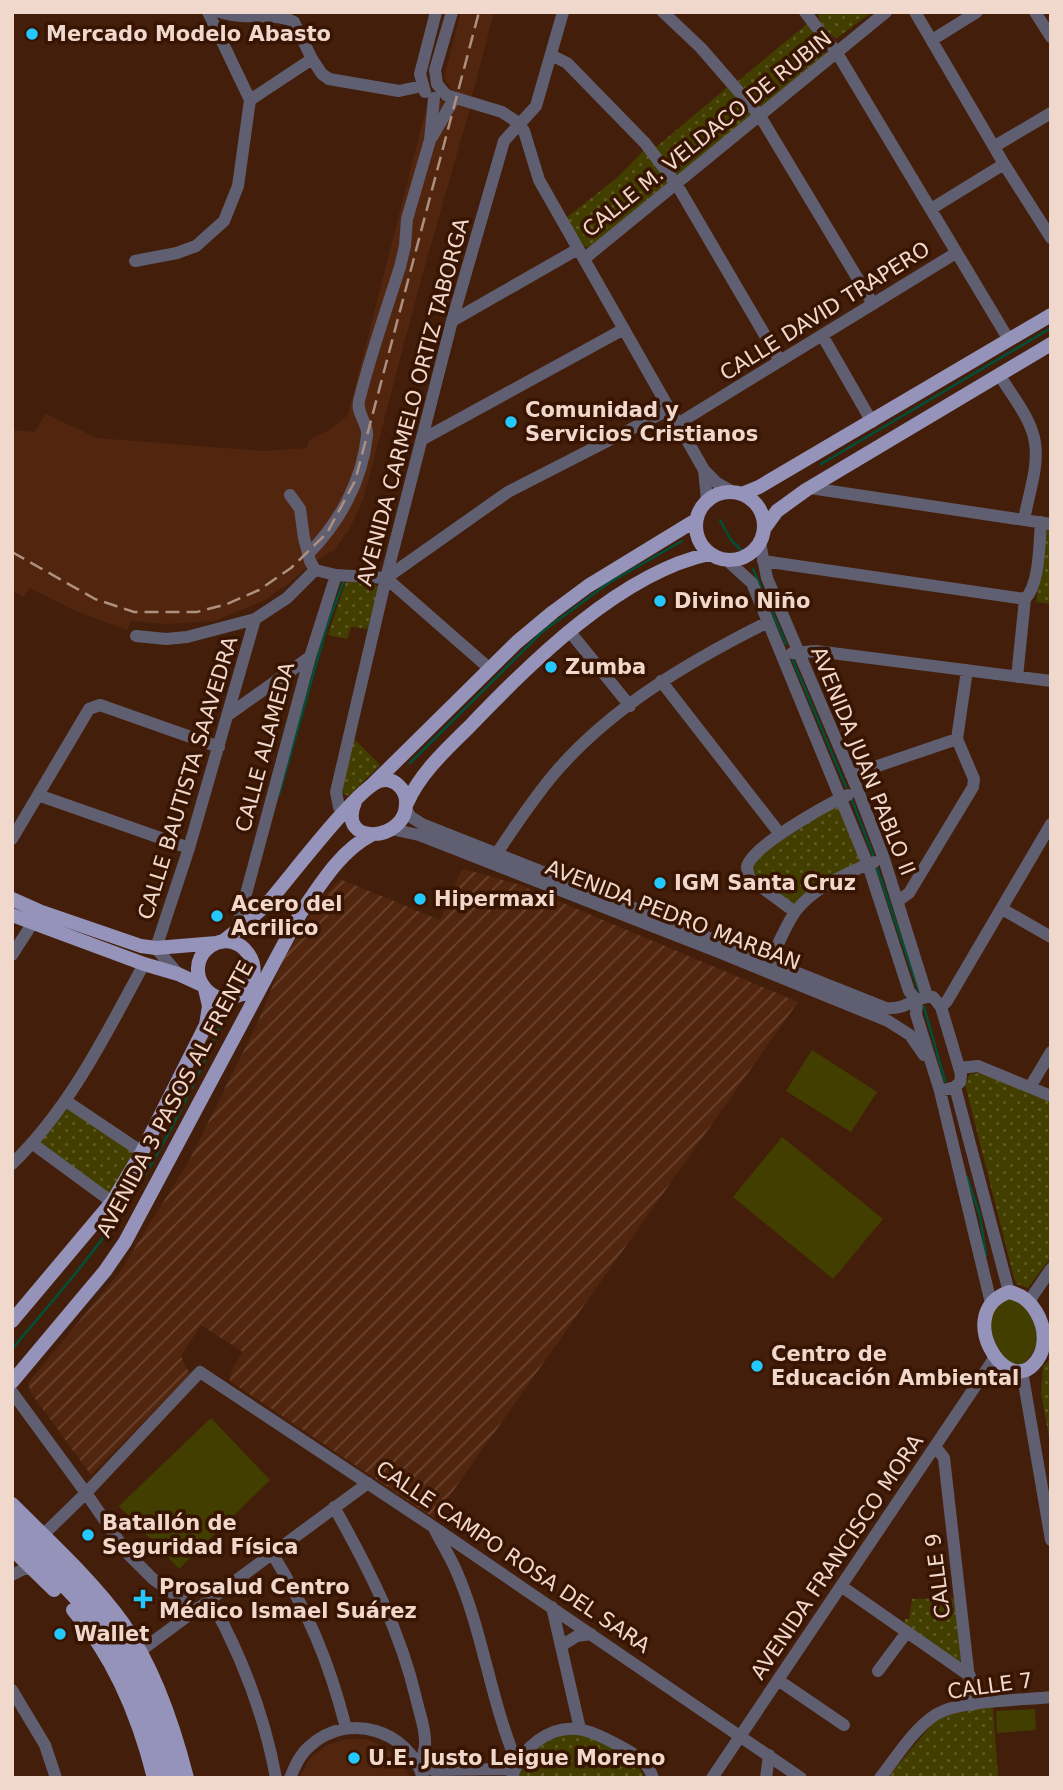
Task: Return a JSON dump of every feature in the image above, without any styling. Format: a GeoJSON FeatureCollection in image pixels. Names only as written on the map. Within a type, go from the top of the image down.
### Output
{"type":"FeatureCollection","features":[{"type":"Feature","properties":{"kind":"main road"},"geometry":{"type":"LineString","coordinates":[[1051,314],[1009,340],[953,389],[777,511],[750,554],[728,561],[709,554],[683,560],[621,593],[570,632],[482,713],[427,770],[414,787],[397,824],[391,830],[371,835],[360,831],[352,821],[355,802],[517,642],[588,586],[696,520],[707,500],[715,495],[738,493],[759,487],[872,422],[953,389],[999,374],[1051,344]]}},
{"type":"Feature","properties":{"kind":"main road"},"geometry":{"type":"LineString","coordinates":[[738,493],[756,504],[764,520],[762,536]]}},
{"type":"Feature","properties":{"kind":"main road"},"geometry":{"type":"LineString","coordinates":[[696,520],[698,539],[709,554]]}},
{"type":"Feature","properties":{"kind":"main road"},"geometry":{"type":"LineString","coordinates":[[371,786],[384,780],[392,781],[403,790],[406,807]]}},
{"type":"Feature","properties":{"kind":"main road","name":"AVENIDA 3 PASOS AL FRENTE"},"geometry":{"type":"LineString","coordinates":[[219,942],[236,931],[268,902],[355,802]]}},
{"type":"Feature","properties":{"kind":"main road","name":"AVENIDA 3 PASOS AL FRENTE"},"geometry":{"type":"LineString","coordinates":[[12,1382],[105,1271],[125,1242],[300,914],[317,889],[354,846],[371,835]]}},
{"type":"Feature","properties":{"kind":"main road"},"geometry":{"type":"LineString","coordinates":[[12,899],[141,946],[156,948],[230,942],[243,947],[252,957],[259,987],[237,996],[220,998],[178,974],[12,915]]}},
{"type":"Feature","properties":{"kind":"main road"},"geometry":{"type":"LineString","coordinates":[[204,987],[198,969],[199,961],[203,953],[219,942]]}},
{"type":"Feature","properties":{"kind":"main road"},"geometry":{"type":"LineString","coordinates":[[237,996],[253,979],[254,964]]}},
{"type":"Feature","properties":{"kind":"main road","name":"AVENIDA 3 PASOS AL FRENTE"},"geometry":{"type":"LineString","coordinates":[[12,1321],[112,1202],[142,1152],[206,1025],[209,1006],[204,987]]}},
{"type":"Feature","properties":{"kind":"main road"},"geometry":{"type":"LineString","coordinates":[[1009,1292],[1029,1301],[1046,1327],[1047,1345],[1034,1364],[1022,1371],[1012,1370],[995,1357],[986,1338],[986,1314],[991,1303],[1009,1292]]}},
{"type":"Feature","properties":{"kind":"main road"},"geometry":{"type":"LineString","coordinates":[[12,1504],[106,1601],[124,1625],[139,1652],[177,1740],[187,1778]]}},
{"type":"Feature","properties":{"kind":"main road"},"geometry":{"type":"LineString","coordinates":[[12,1519],[79,1587],[115,1631],[148,1695],[167,1744],[176,1778]]}},
{"type":"Feature","properties":{"kind":"main road"},"geometry":{"type":"LineString","coordinates":[[12,1535],[72,1594],[106,1637],[139,1699],[164,1778]]}},
{"type":"Feature","properties":{"kind":"main road"},"geometry":{"type":"LineString","coordinates":[[12,1549],[65,1600],[97,1642],[130,1704],[153,1778]]}},
{"type":"Feature","properties":{"kind":"street"},"geometry":{"type":"LineString","coordinates":[[135,261],[177,253],[196,246],[224,221],[238,186],[250,100],[208,12]]}},
{"type":"Feature","properties":{"kind":"street"},"geometry":{"type":"LineString","coordinates":[[220,12],[234,16],[289,19],[298,28],[312,60],[322,74],[335,81],[399,91],[422,86]]}},
{"type":"Feature","properties":{"kind":"street"},"geometry":{"type":"LineString","coordinates":[[436,12],[420,74],[424,92],[451,104],[516,122]]}},
{"type":"Feature","properties":{"kind":"street"},"geometry":{"type":"LineString","coordinates":[[452,12],[435,70],[440,90],[502,112],[516,122],[530,147],[539,180],[704,470],[717,482],[738,493]]}},
{"type":"Feature","properties":{"kind":"street","name":"AVENIDA CARMELO ORTIZ TABORGA"},"geometry":{"type":"LineString","coordinates":[[344,813],[339,807],[336,792],[386,578],[424,439],[452,321],[504,141],[516,122],[536,106],[563,12]]}},
{"type":"Feature","properties":{"kind":"street"},"geometry":{"type":"LineString","coordinates":[[663,12],[708,56],[760,116],[873,304]]}},
{"type":"Feature","properties":{"kind":"street","name":"CALLE M. VELDACO DE RUBIN"},"geometry":{"type":"LineString","coordinates":[[452,321],[581,254],[677,185],[887,12]]}},
{"type":"Feature","properties":{"kind":"street"},"geometry":{"type":"LineString","coordinates":[[915,12],[1004,164],[1051,238]]}},
{"type":"Feature","properties":{"kind":"street"},"geometry":{"type":"LineString","coordinates":[[932,40],[977,12]]}},
{"type":"Feature","properties":{"kind":"street"},"geometry":{"type":"LineString","coordinates":[[1035,12],[1051,37]]}},
{"type":"Feature","properties":{"kind":"street"},"geometry":{"type":"LineString","coordinates":[[808,13],[837,53],[1009,340]]}},
{"type":"Feature","properties":{"kind":"street"},"geometry":{"type":"LineString","coordinates":[[551,55],[567,63],[645,143],[677,185],[780,361]]}},
{"type":"Feature","properties":{"kind":"street"},"geometry":{"type":"LineString","coordinates":[[250,100],[312,60]]}},
{"type":"Feature","properties":{"kind":"street"},"geometry":{"type":"LineString","coordinates":[[308,554],[328,534],[350,495],[361,466],[368,432],[358,405],[400,267],[407,219],[430,141],[434,98]]}},
{"type":"Feature","properties":{"kind":"street"},"geometry":{"type":"LineString","coordinates":[[430,141],[451,104]]}},
{"type":"Feature","properties":{"kind":"street"},"geometry":{"type":"LineString","coordinates":[[995,146],[1051,113]]}},
{"type":"Feature","properties":{"kind":"street"},"geometry":{"type":"LineString","coordinates":[[931,209],[1004,164]]}},
{"type":"Feature","properties":{"kind":"street","name":"CALLE DAVID TRAPERO"},"geometry":{"type":"LineString","coordinates":[[679,423],[956,253]]}},
{"type":"Feature","properties":{"kind":"street"},"geometry":{"type":"LineString","coordinates":[[424,439],[624,328]]}},
{"type":"Feature","properties":{"kind":"street"},"geometry":{"type":"LineString","coordinates":[[822,335],[872,422]]}},
{"type":"Feature","properties":{"kind":"street"},"geometry":{"type":"LineString","coordinates":[[999,374],[1030,425],[1035,440],[1036,453],[1024,520]]}},
{"type":"Feature","properties":{"kind":"street"},"geometry":{"type":"LineString","coordinates":[[386,578],[508,492],[670,409]]}},
{"type":"Feature","properties":{"kind":"street"},"geometry":{"type":"LineString","coordinates":[[704,470],[707,500]]}},
{"type":"Feature","properties":{"kind":"street"},"geometry":{"type":"LineString","coordinates":[[836,472],[840,485],[850,494]]}},
{"type":"Feature","properties":{"kind":"street"},"geometry":{"type":"LineString","coordinates":[[810,488],[1046,523],[1031,593],[1025,599],[1017,677]]}},
{"type":"Feature","properties":{"kind":"street"},"geometry":{"type":"LineString","coordinates":[[290,495],[300,509],[308,554],[315,570]]}},
{"type":"Feature","properties":{"kind":"street","name":"AVENIDA JUAN PABLO II"},"geometry":{"type":"LineString","coordinates":[[762,536],[767,578],[858,791],[884,859],[898,901],[920,1000]]}},
{"type":"Feature","properties":{"kind":"street","name":"AVENIDA JUAN PABLO II"},"geometry":{"type":"LineString","coordinates":[[728,561],[752,583],[869,864],[909,991],[920,1000]]}},
{"type":"Feature","properties":{"kind":"street"},"geometry":{"type":"LineString","coordinates":[[763,561],[1025,599]]}},
{"type":"Feature","properties":{"kind":"street"},"geometry":{"type":"LineString","coordinates":[[315,570],[337,575],[386,578],[490,669]]}},
{"type":"Feature","properties":{"kind":"street"},"geometry":{"type":"LineString","coordinates":[[136,636],[166,639],[187,637],[256,619],[287,598],[315,570]]}},
{"type":"Feature","properties":{"kind":"street","name":"CALLE ALAMEDA"},"geometry":{"type":"LineString","coordinates":[[236,931],[310,657],[337,575]]}},
{"type":"Feature","properties":{"kind":"street","name":"CALLE BAUTISTA SAAVEDRA"},"geometry":{"type":"LineString","coordinates":[[156,948],[189,848],[256,619]]}},
{"type":"Feature","properties":{"kind":"street"},"geometry":{"type":"LineString","coordinates":[[497,853],[524,811],[555,772],[591,737],[661,681],[712,650],[768,622]]}},
{"type":"Feature","properties":{"kind":"street"},"geometry":{"type":"LineString","coordinates":[[570,632],[630,706]]}},
{"type":"Feature","properties":{"kind":"street"},"geometry":{"type":"LineString","coordinates":[[781,652],[817,651],[1051,681]]}},
{"type":"Feature","properties":{"kind":"street"},"geometry":{"type":"LineString","coordinates":[[228,715],[310,657]]}},
{"type":"Feature","properties":{"kind":"street"},"geometry":{"type":"LineString","coordinates":[[898,901],[909,893],[973,787],[974,779],[957,739],[967,670]]}},
{"type":"Feature","properties":{"kind":"street"},"geometry":{"type":"LineString","coordinates":[[661,681],[780,834]]}},
{"type":"Feature","properties":{"kind":"street"},"geometry":{"type":"LineString","coordinates":[[12,839],[89,709],[94,706],[100,705],[219,747]]}},
{"type":"Feature","properties":{"kind":"street"},"geometry":{"type":"LineString","coordinates":[[851,775],[957,739]]}},
{"type":"Feature","properties":{"kind":"street"},"geometry":{"type":"LineString","coordinates":[[795,912],[749,878],[747,868],[751,860],[780,834],[858,791]]}},
{"type":"Feature","properties":{"kind":"street"},"geometry":{"type":"LineString","coordinates":[[38,795],[189,848]]}},
{"type":"Feature","properties":{"kind":"street","name":"AVENIDA PEDRO MARBAN"},"geometry":{"type":"LineString","coordinates":[[406,807],[411,817],[422,824],[886,1008],[902,1008],[920,1000]]}},
{"type":"Feature","properties":{"kind":"street"},"geometry":{"type":"LineString","coordinates":[[941,1007],[1050,825]]}},
{"type":"Feature","properties":{"kind":"street","name":"AVENIDA PEDRO MARBAN"},"geometry":{"type":"LineString","coordinates":[[391,830],[419,835],[888,1021],[909,1035],[920,1051],[929,1058]]}},
{"type":"Feature","properties":{"kind":"street"},"geometry":{"type":"LineString","coordinates":[[770,962],[795,912],[819,891],[869,864],[884,859]]}},
{"type":"Feature","properties":{"kind":"street"},"geometry":{"type":"LineString","coordinates":[[1002,909],[1051,937]]}},
{"type":"Feature","properties":{"kind":"street"},"geometry":{"type":"LineString","coordinates":[[12,955],[32,924]]}},
{"type":"Feature","properties":{"kind":"street"},"geometry":{"type":"LineString","coordinates":[[156,948],[178,974]]}},
{"type":"Feature","properties":{"kind":"street"},"geometry":{"type":"LineString","coordinates":[[12,1164],[33,1144],[66,1101],[144,964]]}},
{"type":"Feature","properties":{"kind":"street"},"geometry":{"type":"LineString","coordinates":[[991,1303],[940,1091],[916,1014],[920,1000],[933,997],[941,1007],[961,1078],[956,1087],[1009,1292]]}},
{"type":"Feature","properties":{"kind":"street"},"geometry":{"type":"LineString","coordinates":[[1030,1087],[1051,1052]]}},
{"type":"Feature","properties":{"kind":"street"},"geometry":{"type":"LineString","coordinates":[[959,1068],[978,1066],[1051,1096]]}},
{"type":"Feature","properties":{"kind":"street"},"geometry":{"type":"LineString","coordinates":[[940,1091],[956,1087]]}},
{"type":"Feature","properties":{"kind":"street"},"geometry":{"type":"LineString","coordinates":[[66,1101],[142,1152]]}},
{"type":"Feature","properties":{"kind":"street"},"geometry":{"type":"LineString","coordinates":[[33,1144],[112,1202]]}},
{"type":"Feature","properties":{"kind":"street"},"geometry":{"type":"LineString","coordinates":[[1029,1301],[1051,1269]]}},
{"type":"Feature","properties":{"kind":"street","name":"AVENIDA FRANCISCO MORA"},"geometry":{"type":"LineString","coordinates":[[712,1778],[995,1357]]}},
{"type":"Feature","properties":{"kind":"street"},"geometry":{"type":"LineString","coordinates":[[1022,1371],[1051,1540]]}},
{"type":"Feature","properties":{"kind":"street","name":"CALLE CAMPO ROSA DEL SARA"},"geometry":{"type":"LineString","coordinates":[[86,1493],[200,1372],[368,1482],[801,1778]]}},
{"type":"Feature","properties":{"kind":"street"},"geometry":{"type":"LineString","coordinates":[[12,1392],[127,1553],[153,1578],[196,1609]]}},
{"type":"Feature","properties":{"kind":"street","name":"CALLE 9"},"geometry":{"type":"LineString","coordinates":[[935,1446],[944,1458],[972,1705]]}},
{"type":"Feature","properties":{"kind":"street"},"geometry":{"type":"LineString","coordinates":[[139,1652],[368,1482]]}},
{"type":"Feature","properties":{"kind":"street"},"geometry":{"type":"LineString","coordinates":[[43,1535],[86,1493]]}},
{"type":"Feature","properties":{"kind":"street"},"geometry":{"type":"LineString","coordinates":[[334,1507],[384,1604],[413,1685],[424,1733],[421,1770]]}},
{"type":"Feature","properties":{"kind":"street"},"geometry":{"type":"LineString","coordinates":[[432,1526],[455,1569],[481,1647],[514,1770]]}},
{"type":"Feature","properties":{"kind":"street"},"geometry":{"type":"LineString","coordinates":[[272,1553],[297,1593],[318,1636],[334,1681],[346,1728]]}},
{"type":"Feature","properties":{"kind":"street"},"geometry":{"type":"LineString","coordinates":[[455,1569],[461,1558],[472,1554]]}},
{"type":"Feature","properties":{"kind":"street"},"geometry":{"type":"LineString","coordinates":[[12,1575],[24,1569],[32,1569]]}},
{"type":"Feature","properties":{"kind":"street"},"geometry":{"type":"LineString","coordinates":[[841,1586],[970,1676]]}},
{"type":"Feature","properties":{"kind":"street"},"geometry":{"type":"LineString","coordinates":[[211,1599],[228,1630],[256,1696],[267,1731],[276,1778]]}},
{"type":"Feature","properties":{"kind":"street"},"geometry":{"type":"LineString","coordinates":[[552,1607],[580,1729]]}},
{"type":"Feature","properties":{"kind":"street"},"geometry":{"type":"LineString","coordinates":[[878,1671],[907,1632]]}},
{"type":"Feature","properties":{"kind":"street"},"geometry":{"type":"LineString","coordinates":[[561,1646],[577,1636],[591,1634]]}},
{"type":"Feature","properties":{"kind":"street"},"geometry":{"type":"LineString","coordinates":[[778,1680],[844,1725]]}},
{"type":"Feature","properties":{"kind":"street"},"geometry":{"type":"LineString","coordinates":[[12,1690],[45,1745],[57,1778]]}},
{"type":"Feature","properties":{"kind":"street","name":"CALLE 7"},"geometry":{"type":"LineString","coordinates":[[880,1778],[911,1739],[943,1711],[972,1705],[1051,1697]]}},
{"type":"Feature","properties":{"kind":"street"},"geometry":{"type":"LineString","coordinates":[[290,1778],[296,1762],[310,1746],[327,1734],[346,1728],[369,1728],[389,1735],[407,1748],[421,1770]]}},
{"type":"Feature","properties":{"kind":"street"},"geometry":{"type":"LineString","coordinates":[[514,1770],[530,1747],[545,1736],[562,1730],[580,1729],[603,1737],[636,1755],[653,1778]]}},
{"type":"Feature","properties":{"kind":"street"},"geometry":{"type":"LineString","coordinates":[[407,1748],[418,1746],[424,1733]]}},
{"type":"Feature","properties":{"kind":"street"},"geometry":{"type":"LineString","coordinates":[[766,1778],[769,1755]]}},
{"type":"Feature","properties":{"kind":"street"},"geometry":{"type":"LineString","coordinates":[[421,1770],[514,1770]]}},
{"type":"Feature","properties":{"kind":"shaded area"},"geometry":{"type":"Polygon","coordinates":[[[461,12],[494,12],[472,96],[462,95],[450,88],[444,78],[461,12]]]}},
{"type":"Feature","properties":{"kind":"shaded area"},"geometry":{"type":"Polygon","coordinates":[[[818,12],[872,12],[837,38],[824,27],[818,12]]]}},
{"type":"Feature","properties":{"kind":"shaded area"},"geometry":{"type":"Polygon","coordinates":[[[808,23],[827,47],[826,54],[760,109],[738,81],[808,23]]]}},
{"type":"Feature","properties":{"kind":"shaded area"},"geometry":{"type":"Polygon","coordinates":[[[730,85],[753,114],[680,176],[655,148],[730,85]]]}},
{"type":"Feature","properties":{"kind":"shaded area"},"geometry":{"type":"Polygon","coordinates":[[[429,97],[470,108],[363,500],[350,528],[334,550],[263,601],[215,621],[167,624],[131,621],[127,630],[78,612],[30,588],[24,597],[12,590],[12,430],[34,432],[46,414],[97,438],[264,451],[307,448],[309,440],[331,429],[348,415],[429,97]]]}},
{"type":"Feature","properties":{"kind":"shaded area"},"geometry":{"type":"Polygon","coordinates":[[[645,149],[669,182],[590,248],[583,246],[566,218],[618,177],[645,149]]]}},
{"type":"Feature","properties":{"kind":"shaded area"},"geometry":{"type":"Polygon","coordinates":[[[1047,528],[1051,529],[1051,604],[1036,602],[1047,528]]]}},
{"type":"Feature","properties":{"kind":"shaded area"},"geometry":{"type":"Polygon","coordinates":[[[346,581],[379,586],[368,629],[351,627],[347,639],[328,635],[346,581]]]}},
{"type":"Feature","properties":{"kind":"shaded area"},"geometry":{"type":"Polygon","coordinates":[[[351,736],[380,765],[349,796],[342,793],[351,736]]]}},
{"type":"Feature","properties":{"kind":"shaded area"},"geometry":{"type":"Polygon","coordinates":[[[839,803],[863,862],[794,905],[755,878],[752,865],[772,847],[839,803]]]}},
{"type":"Feature","properties":{"kind":"shaded area"},"geometry":{"type":"Polygon","coordinates":[[[464,869],[520,885],[798,1002],[434,1518],[230,1381],[232,1369],[243,1352],[201,1325],[181,1356],[190,1375],[91,1475],[31,1393],[28,1383],[119,1273],[189,1161],[257,1024],[284,958],[320,901],[340,879],[440,920],[464,869]]]}},
{"type":"Feature","properties":{"kind":"shaded area"},"geometry":{"type":"Polygon","coordinates":[[[812,1050],[877,1092],[851,1132],[786,1091],[812,1050]]]}},
{"type":"Feature","properties":{"kind":"shaded area"},"geometry":{"type":"Polygon","coordinates":[[[980,1073],[1051,1102],[1051,1257],[1028,1288],[1017,1284],[1014,1278],[965,1084],[970,1074],[980,1073]]]}},
{"type":"Feature","properties":{"kind":"shaded area"},"geometry":{"type":"Polygon","coordinates":[[[67,1104],[136,1152],[110,1192],[107,1193],[38,1143],[67,1104]]]}},
{"type":"Feature","properties":{"kind":"shaded area"},"geometry":{"type":"Polygon","coordinates":[[[782,1137],[883,1219],[833,1279],[733,1197],[782,1137]]]}},
{"type":"Feature","properties":{"kind":"shaded area"},"geometry":{"type":"Polygon","coordinates":[[[1005,1298],[1017,1299],[1031,1316],[1038,1332],[1036,1347],[1022,1365],[1009,1364],[994,1339],[992,1312],[1005,1298]]]}},
{"type":"Feature","properties":{"kind":"shaded area"},"geometry":{"type":"Polygon","coordinates":[[[1051,1359],[1051,1448],[1041,1393],[1043,1366],[1051,1359]]]}},
{"type":"Feature","properties":{"kind":"shaded area"},"geometry":{"type":"Polygon","coordinates":[[[211,1418],[270,1480],[179,1569],[119,1506],[211,1418]]]}},
{"type":"Feature","properties":{"kind":"shaded area"},"geometry":{"type":"Polygon","coordinates":[[[957,1598],[961,1661],[958,1662],[904,1625],[905,1619],[909,1619],[912,1599],[957,1598]]]}},
{"type":"Feature","properties":{"kind":"shaded area"},"geometry":{"type":"Polygon","coordinates":[[[993,1707],[998,1778],[887,1778],[933,1723],[948,1713],[993,1707]]]}},
{"type":"Feature","properties":{"kind":"shaded area"},"geometry":{"type":"Polygon","coordinates":[[[1035,1709],[1036,1730],[997,1733],[996,1711],[1035,1709]]]}},
{"type":"Feature","properties":{"kind":"shaded area"},"geometry":{"type":"Polygon","coordinates":[[[570,1733],[602,1742],[623,1754],[633,1761],[645,1778],[518,1778],[526,1760],[537,1748],[570,1733]]]}},
{"type":"Feature","properties":{"kind":"shaded area","name":"U.E. Justo Leigue Moreno"},"geometry":{"type":"Polygon","coordinates":[[[346,1739],[365,1739],[384,1746],[399,1759],[410,1778],[299,1778],[311,1757],[327,1745],[346,1739]]]}},
{"type":"Feature","properties":{"kind":"waterway"},"geometry":{"type":"LineString","coordinates":[[821,464],[1051,328]]}},
{"type":"Feature","properties":{"kind":"waterway"},"geometry":{"type":"LineString","coordinates":[[720,520],[731,540],[742,551]]}},
{"type":"Feature","properties":{"kind":"waterway"},"geometry":{"type":"LineString","coordinates":[[410,763],[542,632],[607,584],[682,541]]}},
{"type":"Feature","properties":{"kind":"waterway"},"geometry":{"type":"LineString","coordinates":[[753,569],[786,644]]}},
{"type":"Feature","properties":{"kind":"waterway"},"geometry":{"type":"LineString","coordinates":[[279,795],[327,626],[343,583]]}},
{"type":"Feature","properties":{"kind":"waterway"},"geometry":{"type":"LineString","coordinates":[[792,658],[846,787]]}},
{"type":"Feature","properties":{"kind":"waterway"},"geometry":{"type":"LineString","coordinates":[[852,800],[873,855]]}},
{"type":"Feature","properties":{"kind":"waterway"},"geometry":{"type":"LineString","coordinates":[[877,868],[919,991]]}},
{"type":"Feature","properties":{"kind":"waterway"},"geometry":{"type":"LineString","coordinates":[[924,1007],[945,1081]]}},
{"type":"Feature","properties":{"kind":"waterway"},"geometry":{"type":"LineString","coordinates":[[12,1349],[83,1264],[137,1188],[179,1114],[226,1012]]}},
{"type":"Feature","properties":{"kind":"waterway"},"geometry":{"type":"LineString","coordinates":[[967,1177],[980,1216],[986,1255]]}},
{"type":"Feature","properties":{"kind":"railway"},"geometry":{"type":"LineString","coordinates":[[12,552],[95,599],[134,612],[197,612],[227,604],[259,590],[291,568],[327,533],[355,481],[479,12]]}},
{"type":"Feature","properties":{"kind":"place","name":"Mercado Modelo Abasto"},"geometry":{"type":"Point","coordinates":[32,34]}},
{"type":"Feature","properties":{"kind":"place","name":"Comunidad y Servicios Cristianos"},"geometry":{"type":"Point","coordinates":[511,422]}},
{"type":"Feature","properties":{"kind":"place","name":"Divino Niño"},"geometry":{"type":"Point","coordinates":[660,601]}},
{"type":"Feature","properties":{"kind":"place","name":"Zumba"},"geometry":{"type":"Point","coordinates":[551,667]}},
{"type":"Feature","properties":{"kind":"place","name":"IGM Santa Cruz"},"geometry":{"type":"Point","coordinates":[660,883]}},
{"type":"Feature","properties":{"kind":"place","name":"Hipermaxi"},"geometry":{"type":"Point","coordinates":[420,899]}},
{"type":"Feature","properties":{"kind":"place","name":"Acero del Acrilico"},"geometry":{"type":"Point","coordinates":[217,916]}},
{"type":"Feature","properties":{"kind":"place","name":"Centro de Educación Ambiental"},"geometry":{"type":"Point","coordinates":[757,1366]}},
{"type":"Feature","properties":{"kind":"place","name":"Batallón de Seguridad Física"},"geometry":{"type":"Point","coordinates":[88,1535]}},
{"type":"Feature","properties":{"kind":"place","name":"Prosalud Centro Médico Ismael Suárez"},"geometry":{"type":"Point","coordinates":[143,1599]}},
{"type":"Feature","properties":{"kind":"place","name":"Wallet"},"geometry":{"type":"Point","coordinates":[60,1634]}},
{"type":"Feature","properties":{"kind":"place","name":"U.E. Justo Leigue Moreno"},"geometry":{"type":"Point","coordinates":[354,1758]}}]}
